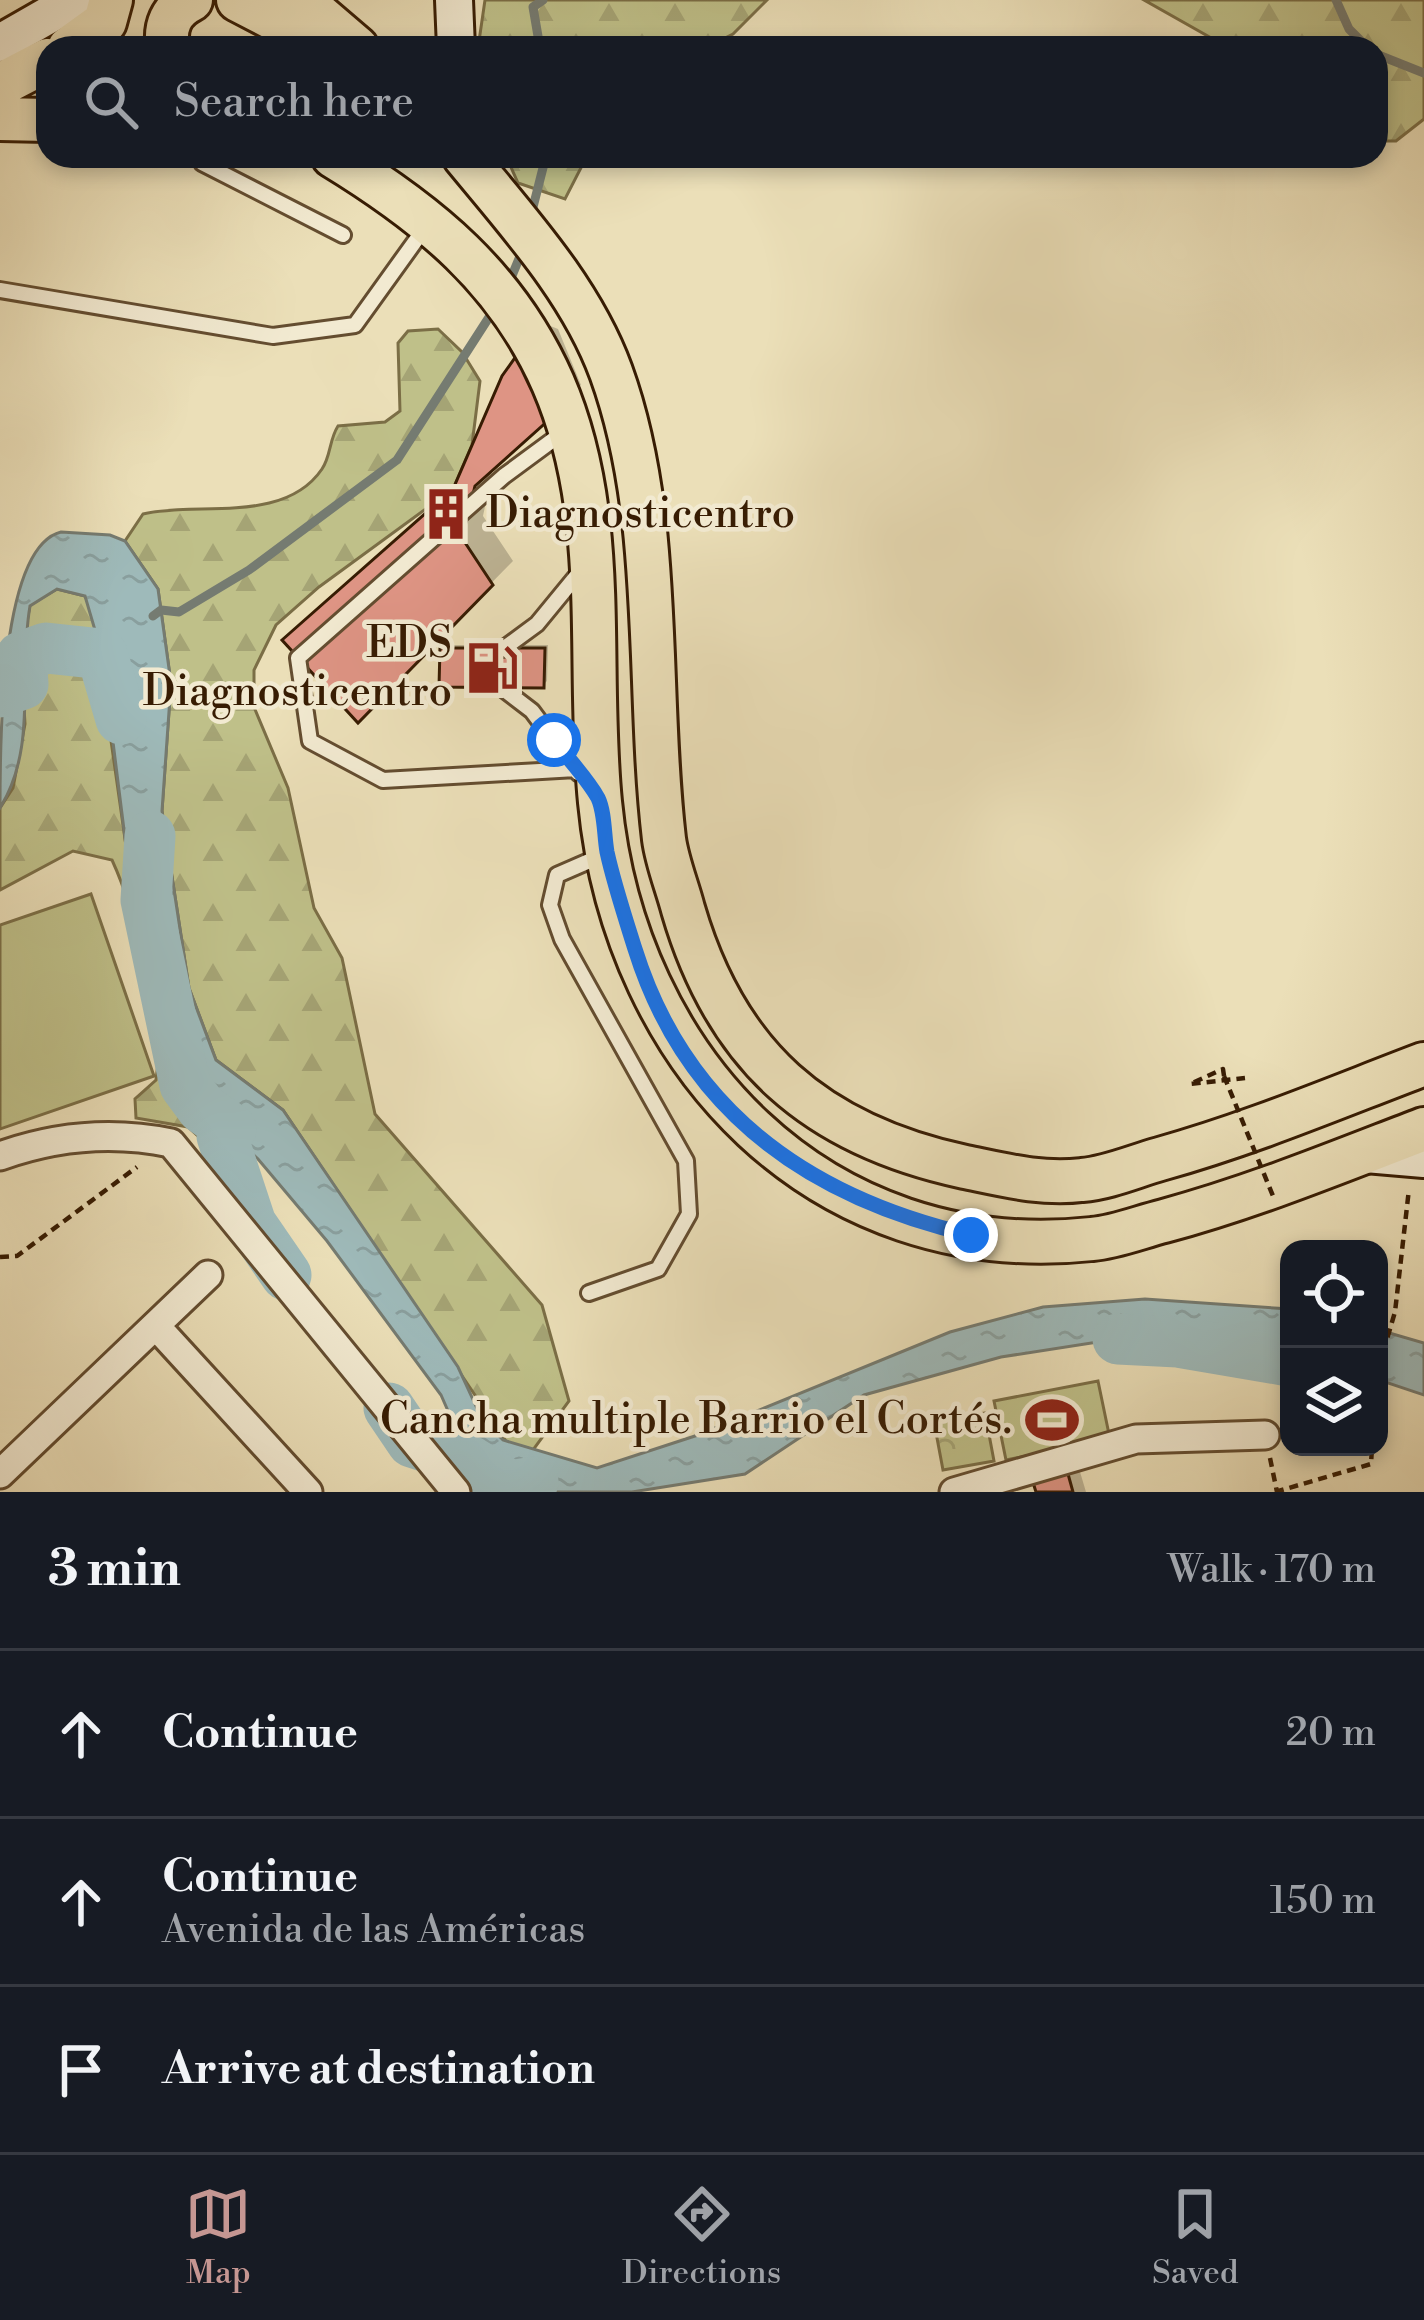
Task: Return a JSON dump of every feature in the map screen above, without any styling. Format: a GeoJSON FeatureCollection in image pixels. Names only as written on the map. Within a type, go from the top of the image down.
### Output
{"type":"FeatureCollection","features":[{"type":"Feature","properties":{"kind":"main road"},"geometry":{"type":"LineString","coordinates":[[0,43],[75,0]]}},
{"type":"Feature","properties":{"kind":"main road"},"geometry":{"type":"LineString","coordinates":[[86,36],[105,22],[111,0]]}},
{"type":"Feature","properties":{"kind":"main road"},"geometry":{"type":"LineString","coordinates":[[166,36],[175,11],[191,0]]}},
{"type":"Feature","properties":{"kind":"main road"},"geometry":{"type":"LineString","coordinates":[[238,0],[299,36]]}},
{"type":"Feature","properties":{"kind":"main road"},"geometry":{"type":"LineString","coordinates":[[301,0],[343,36]]}},
{"type":"Feature","properties":{"kind":"main road"},"geometry":{"type":"LineString","coordinates":[[454,0],[456,36]]}},
{"type":"Feature","properties":{"kind":"main road"},"geometry":{"type":"LineString","coordinates":[[0,86],[36,66]]}},
{"type":"Feature","properties":{"kind":"main road"},"geometry":{"type":"LineString","coordinates":[[0,119],[36,120]]}},
{"type":"Feature","properties":{"kind":"main road"},"geometry":{"type":"LineString","coordinates":[[350,168],[446,235],[497,287],[537,350],[569,428],[593,555],[588,785],[636,953],[663,1019],[736,1115],[779,1155],[839,1193],[910,1221],[971,1235],[1038,1242],[1097,1239],[1233,1203],[1357,1155],[1420,1147]]}},
{"type":"Feature","properties":{"kind":"main road"},"geometry":{"type":"LineString","coordinates":[[485,176],[579,308],[610,369],[633,455],[664,844],[694,945],[717,994],[743,1042],[780,1083],[877,1142],[1043,1182],[1086,1180],[1216,1143],[1424,1064]]}},
{"type":"Feature","properties":{"kind":"street"},"geometry":{"type":"LineString","coordinates":[[0,1156],[35,1144],[125,1134],[171,1143],[456,1492]]}},
{"type":"Feature","properties":{"kind":"street"},"geometry":{"type":"LineString","coordinates":[[0,1474],[208,1275]]}},
{"type":"Feature","properties":{"kind":"street"},"geometry":{"type":"LineString","coordinates":[[156,1326],[308,1492]]}},
{"type":"Feature","properties":{"kind":"street"},"geometry":{"type":"LineString","coordinates":[[954,1492],[1136,1439],[1265,1435]]}},
{"type":"Feature","properties":{"kind":"lane"},"geometry":{"type":"LineString","coordinates":[[212,168],[343,235]]}},
{"type":"Feature","properties":{"kind":"lane"},"geometry":{"type":"LineString","coordinates":[[0,290],[273,336],[355,325],[446,235]]}},
{"type":"Feature","properties":{"kind":"lane"},"geometry":{"type":"LineString","coordinates":[[569,428],[504,476],[298,658],[310,741],[383,780],[588,785]]}},
{"type":"Feature","properties":{"kind":"lane"},"geometry":{"type":"LineString","coordinates":[[502,649],[537,624],[593,555]]}},
{"type":"Feature","properties":{"kind":"lane"},"geometry":{"type":"LineString","coordinates":[[502,688],[532,712],[588,785]]}},
{"type":"Feature","properties":{"kind":"lane"},"geometry":{"type":"LineString","coordinates":[[589,1293],[658,1269],[689,1214],[686,1161],[562,939],[550,905],[557,875],[607,853]]}},
{"type":"Feature","properties":{"kind":"path"},"geometry":{"type":"LineString","coordinates":[[1246,1078],[1190,1084],[1223,1070],[1225,1076],[1273,1196]]}},
{"type":"Feature","properties":{"kind":"path"},"geometry":{"type":"LineString","coordinates":[[0,1257],[17,1256],[171,1143]]}},
{"type":"Feature","properties":{"kind":"path"},"geometry":{"type":"LineString","coordinates":[[1384,1348],[1395,1312],[1420,1147]]}},
{"type":"Feature","properties":{"kind":"path"},"geometry":{"type":"LineString","coordinates":[[1275,1492],[1371,1463],[1371,1456]]}},
{"type":"Feature","properties":{"kind":"green space"},"geometry":{"type":"Polygon","coordinates":[[[485,0],[767,0],[729,36],[480,36],[485,0]]]}},
{"type":"Feature","properties":{"kind":"green space"},"geometry":{"type":"Polygon","coordinates":[[[1144,0],[1424,0],[1424,119],[1396,141],[1388,141],[1388,36],[1208,36],[1144,0]]]}},
{"type":"Feature","properties":{"kind":"green space"},"geometry":{"type":"Polygon","coordinates":[[[511,168],[581,168],[565,199],[518,183],[511,168]]]}},
{"type":"Feature","properties":{"kind":"green space"},"geometry":{"type":"Polygon","coordinates":[[[438,329],[462,352],[480,381],[472,445],[453,489],[319,587],[276,625],[254,670],[254,707],[288,788],[314,908],[342,958],[375,1114],[542,1305],[569,1401],[522,1465],[283,1110],[216,1060],[189,988],[162,811],[171,683],[158,589],[125,541],[143,514],[263,504],[306,486],[325,464],[338,426],[385,422],[400,411],[398,343],[408,331],[438,329]]]}},
{"type":"Feature","properties":{"kind":"green space"},"geometry":{"type":"Polygon","coordinates":[[[57,589],[85,596],[93,614],[126,846],[146,900],[159,980],[186,1076],[202,1108],[231,1129],[225,1143],[212,1149],[188,1127],[136,1118],[135,1099],[156,1080],[156,1030],[138,938],[112,860],[73,851],[0,890],[0,808],[13,788],[25,724],[21,657],[30,605],[57,589]]]}},
{"type":"Feature","properties":{"kind":"green space"},"geometry":{"type":"Polygon","coordinates":[[[91,894],[154,1076],[0,1129],[0,925],[91,894]]]}},
{"type":"Feature","properties":{"kind":"green space","name":"Cancha multiple Barrio el Cortés."},"geometry":{"type":"Polygon","coordinates":[[[1098,1381],[1110,1439],[1006,1460],[994,1401],[1098,1381]]]}},
{"type":"Feature","properties":{"kind":"green space"},"geometry":{"type":"Polygon","coordinates":[[[985,1413],[994,1461],[943,1470],[934,1422],[985,1413]]]}},
{"type":"Feature","properties":{"kind":"water"},"geometry":{"type":"Polygon","coordinates":[[[61,532],[110,535],[125,541],[158,589],[171,683],[162,811],[189,988],[216,1060],[283,1110],[458,1367],[481,1417],[503,1440],[597,1468],[698,1435],[950,1332],[1043,1307],[1145,1299],[1280,1308],[1280,1363],[1178,1342],[1117,1339],[1001,1357],[864,1395],[745,1474],[632,1492],[499,1492],[470,1461],[441,1395],[327,1241],[258,1159],[202,1108],[186,1076],[159,980],[146,900],[126,846],[102,654],[85,596],[57,589],[30,606],[23,735],[12,785],[0,808],[8,650],[26,572],[41,545],[61,532]]]}},
{"type":"Feature","properties":{"kind":"water"},"geometry":{"type":"Polygon","coordinates":[[[1388,1333],[1424,1343],[1424,1395],[1388,1383],[1388,1333]]]}},
{"type":"Feature","properties":{"kind":"building","name":"Diagnosticentro"},"geometry":{"type":"Polygon","coordinates":[[[524,345],[561,409],[475,486],[462,538],[493,585],[358,723],[282,640],[453,489],[502,376],[524,345]]]}},
{"type":"Feature","properties":{"kind":"building","name":"EDS Diagnosticentro"},"geometry":{"type":"Polygon","coordinates":[[[440,648],[545,648],[544,688],[439,687],[440,648]]]}},
{"type":"Feature","properties":{"kind":"building"},"geometry":{"type":"Polygon","coordinates":[[[1065,1463],[1073,1492],[1036,1492],[1030,1473],[1065,1463]]]}},
{"type":"Feature","properties":{"kind":"waterway"},"geometry":{"type":"LineString","coordinates":[[538,36],[533,7],[543,0]]}},
{"type":"Feature","properties":{"kind":"waterway"},"geometry":{"type":"LineString","coordinates":[[1336,0],[1356,36]]}},
{"type":"Feature","properties":{"kind":"waterway"},"geometry":{"type":"LineString","coordinates":[[1388,59],[1424,73]]}},
{"type":"Feature","properties":{"kind":"waterway"},"geometry":{"type":"LineString","coordinates":[[531,215],[543,168]]}},
{"type":"Feature","properties":{"kind":"waterway"},"geometry":{"type":"LineString","coordinates":[[509,283],[523,249]]}},
{"type":"Feature","properties":{"kind":"waterway"},"geometry":{"type":"LineString","coordinates":[[153,616],[161,610],[179,612],[249,570],[397,460],[495,308]]}},
{"type":"Feature","properties":{"kind":"waterway"},"geometry":{"type":"LineString","coordinates":[[0,692],[23,684],[21,657],[46,648],[102,654],[121,719]]}},
{"type":"Feature","properties":{"kind":"waterway"},"geometry":{"type":"LineString","coordinates":[[150,836],[146,900],[185,1085],[202,1108],[231,1129],[222,1136],[251,1224],[286,1275]]}},
{"type":"Feature","properties":{"kind":"waterway"},"geometry":{"type":"LineString","coordinates":[[1118,1339],[1178,1342],[1280,1359]]}},
{"type":"Feature","properties":{"kind":"waterway"},"geometry":{"type":"LineString","coordinates":[[389,1408],[412,1442],[470,1461],[510,1486],[533,1482]]}},
{"type":"Feature","properties":{"kind":"place","name":"Diagnosticentro"},"geometry":{"type":"Point","coordinates":[446,514]}},
{"type":"Feature","properties":{"kind":"place","name":"EDS Diagnosticentro"},"geometry":{"type":"Point","coordinates":[492,668]}},
{"type":"Feature","properties":{"kind":"place","name":"Cancha multiple Barrio el Cortés."},"geometry":{"type":"Point","coordinates":[1052,1420]}},
{"type":"Feature","properties":{"kind":"route"},"geometry":{"type":"LineString","coordinates":[[554,740],[599,801],[607,853],[636,953],[663,1019],[736,1115],[779,1155],[839,1193],[910,1221],[971,1235]]}}]}
